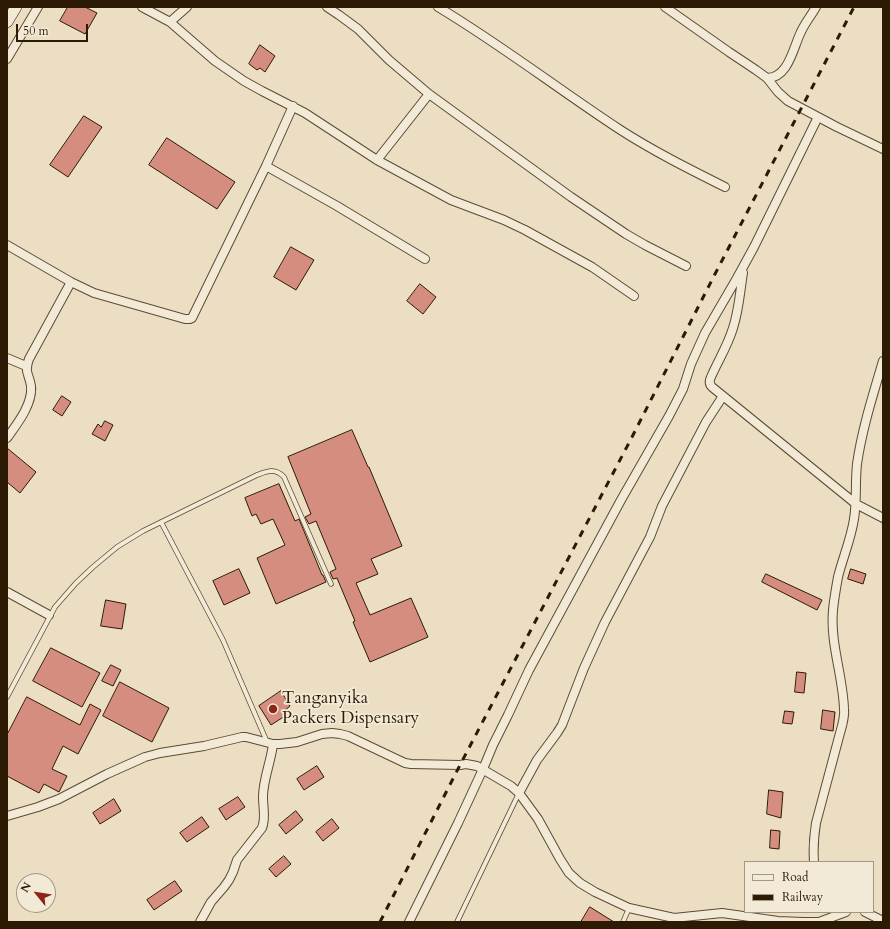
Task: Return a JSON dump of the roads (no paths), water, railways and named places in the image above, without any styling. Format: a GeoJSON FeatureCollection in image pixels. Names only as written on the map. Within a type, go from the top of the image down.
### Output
{"type":"FeatureCollection","features":[{"type":"Feature","properties":{"kind":"main road"},"geometry":{"type":"LineString","coordinates":[[7,22],[16,7]]}},
{"type":"Feature","properties":{"kind":"street"},"geometry":{"type":"LineString","coordinates":[[7,59],[38,7]]}},
{"type":"Feature","properties":{"kind":"street"},"geometry":{"type":"LineString","coordinates":[[142,7],[170,22],[225,68],[262,91],[305,113],[377,160],[451,200],[504,220],[525,230],[592,267],[634,296]]}},
{"type":"Feature","properties":{"kind":"street"},"geometry":{"type":"LineString","coordinates":[[170,22],[187,7]]}},
{"type":"Feature","properties":{"kind":"street"},"geometry":{"type":"LineString","coordinates":[[327,7],[358,29],[389,60],[430,94],[576,200],[626,234],[686,266]]}},
{"type":"Feature","properties":{"kind":"street"},"geometry":{"type":"LineString","coordinates":[[438,7],[619,129],[661,154],[724,187]]}},
{"type":"Feature","properties":{"kind":"street"},"geometry":{"type":"LineString","coordinates":[[665,7],[767,78],[778,92],[788,101],[844,131],[883,149]]}},
{"type":"Feature","properties":{"kind":"street"},"geometry":{"type":"LineString","coordinates":[[767,78],[775,77],[783,71],[800,32],[816,7]]}},
{"type":"Feature","properties":{"kind":"street"},"geometry":{"type":"LineString","coordinates":[[377,160],[430,94]]}},
{"type":"Feature","properties":{"kind":"street"},"geometry":{"type":"LineString","coordinates":[[7,245],[71,282],[94,293],[184,319],[190,319],[196,311],[266,166],[293,106]]}},
{"type":"Feature","properties":{"kind":"street"},"geometry":{"type":"LineString","coordinates":[[409,922],[458,823],[493,745],[532,665],[621,500],[669,416],[683,389],[691,364],[705,333],[743,268],[818,117]]}},
{"type":"Feature","properties":{"kind":"street"},"geometry":{"type":"LineString","coordinates":[[266,166],[337,206],[425,259]]}},
{"type":"Feature","properties":{"kind":"street"},"geometry":{"type":"LineString","coordinates":[[743,268],[738,310],[733,328],[710,384],[856,504],[883,518]]}},
{"type":"Feature","properties":{"kind":"street"},"geometry":{"type":"LineString","coordinates":[[7,438],[27,407],[31,394],[31,385],[26,366],[35,346],[71,282]]}},
{"type":"Feature","properties":{"kind":"street"},"geometry":{"type":"LineString","coordinates":[[7,358],[26,366]]}},
{"type":"Feature","properties":{"kind":"street"},"geometry":{"type":"LineString","coordinates":[[814,861],[813,849],[816,823],[844,715],[836,653],[833,611],[838,577],[852,530],[856,504],[856,482],[860,448],[868,413],[883,361]]}},
{"type":"Feature","properties":{"kind":"street"},"geometry":{"type":"LineString","coordinates":[[519,793],[537,760],[562,724],[599,635],[650,537],[662,506],[706,422],[723,396]]}},
{"type":"Feature","properties":{"kind":"street"},"geometry":{"type":"LineString","coordinates":[[7,592],[50,615]]}},
{"type":"Feature","properties":{"kind":"street"},"geometry":{"type":"LineString","coordinates":[[7,816],[59,799],[107,774],[133,762],[154,755],[204,746],[242,737],[280,744],[297,742],[322,734],[332,733],[348,736],[405,763],[432,765],[466,764],[483,769],[511,786],[519,793],[538,819],[569,873],[590,889],[629,908],[674,918],[722,913],[778,921],[819,922],[829,915],[840,913]]}},
{"type":"Feature","properties":{"kind":"street"},"geometry":{"type":"LineString","coordinates":[[200,922],[211,902],[229,880],[237,860],[264,824],[265,815],[263,795],[270,743]]}},
{"type":"Feature","properties":{"kind":"street"},"geometry":{"type":"LineString","coordinates":[[867,913],[883,922]]}},
{"type":"Feature","properties":{"kind":"lane"},"geometry":{"type":"LineString","coordinates":[[7,697],[55,607],[66,593],[93,567],[117,547],[143,531],[267,471],[278,472],[284,477],[331,584]]}},
{"type":"Feature","properties":{"kind":"lane"},"geometry":{"type":"LineString","coordinates":[[160,522],[223,640],[270,743]]}},
{"type":"Feature","properties":{"kind":"lane"},"geometry":{"type":"LineString","coordinates":[[457,922],[519,793]]}},
{"type":"Feature","properties":{"kind":"lane"},"geometry":{"type":"LineString","coordinates":[[623,922],[629,908]]}},
{"type":"Feature","properties":{"kind":"railway"},"geometry":{"type":"LineString","coordinates":[[380,922],[854,7]]}},
{"type":"Feature","properties":{"kind":"place","name":"Tanganyika Packers Dispensary"},"geometry":{"type":"Point","coordinates":[273,709]}}]}
